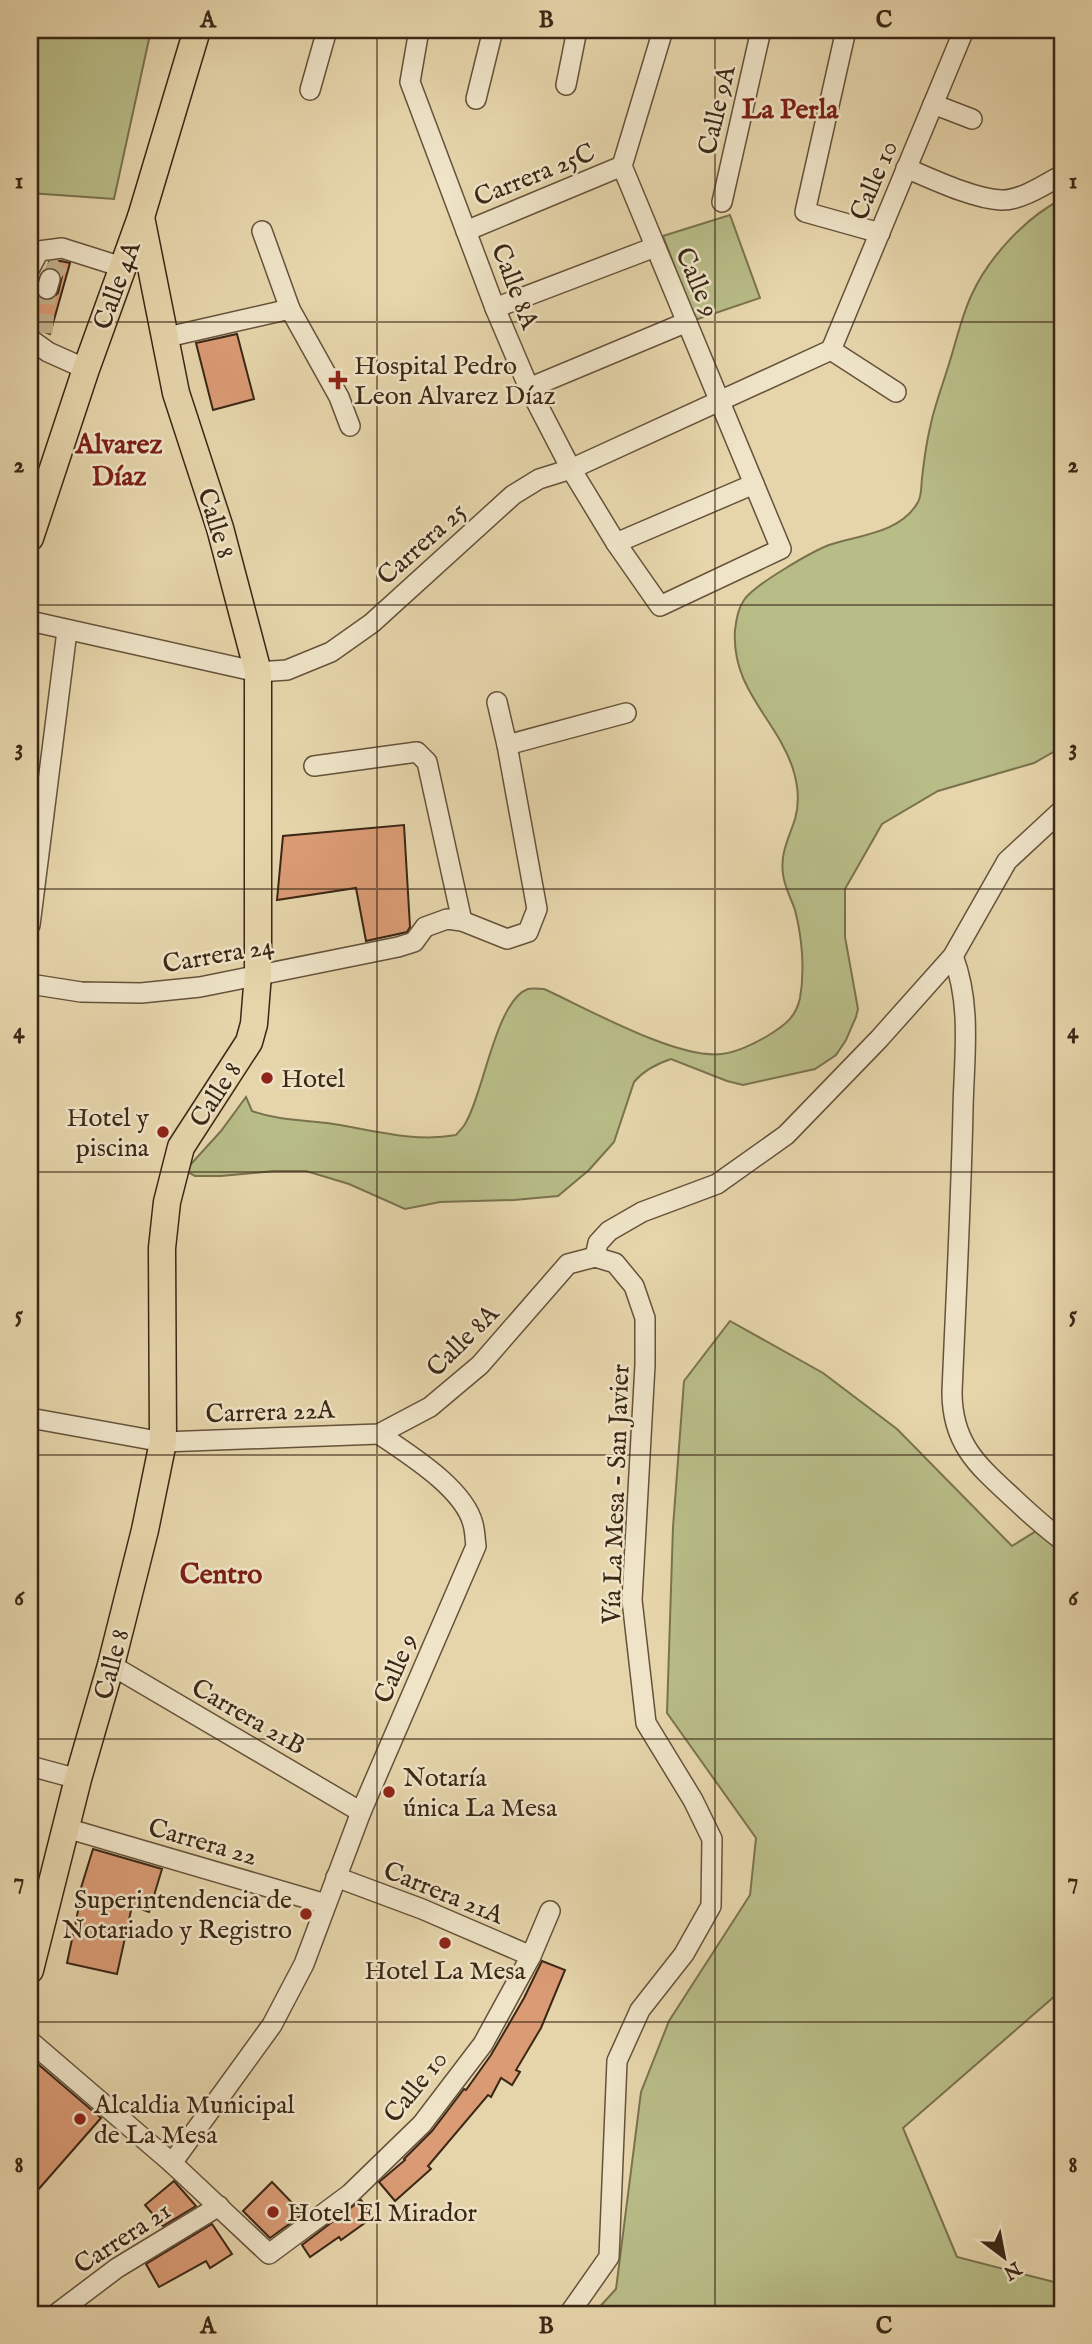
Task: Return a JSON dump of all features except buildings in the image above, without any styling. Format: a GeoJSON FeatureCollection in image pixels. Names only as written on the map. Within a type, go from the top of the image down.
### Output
{"type":"FeatureCollection","features":[{"type":"Feature","properties":{"kind":"main road","name":"Calle 4A"},"geometry":{"type":"LineString","coordinates":[[30,538],[86,369],[141,217],[197,30]]}},
{"type":"Feature","properties":{"kind":"main road","name":"Calle 8"},"geometry":{"type":"LineString","coordinates":[[30,1970],[145,1530],[163,1441],[162,1248],[167,1202],[181,1147],[248,1042],[254,1024],[258,974],[258,671],[220,528],[176,393],[141,217]]}},
{"type":"Feature","properties":{"kind":"street"},"geometry":{"type":"LineString","coordinates":[[310,90],[327,30]]}},
{"type":"Feature","properties":{"kind":"street","name":"Calle 8A"},"geometry":{"type":"LineString","coordinates":[[419,30],[410,82],[495,308],[529,388],[571,468],[616,543],[660,606]]}},
{"type":"Feature","properties":{"kind":"street"},"geometry":{"type":"LineString","coordinates":[[476,99],[493,30]]}},
{"type":"Feature","properties":{"kind":"street"},"geometry":{"type":"LineString","coordinates":[[566,85],[577,30]]}},
{"type":"Feature","properties":{"kind":"street"},"geometry":{"type":"LineString","coordinates":[[622,166],[663,30]]}},
{"type":"Feature","properties":{"kind":"street","name":"Calle 9A"},"geometry":{"type":"LineString","coordinates":[[722,202],[761,30]]}},
{"type":"Feature","properties":{"kind":"street"},"geometry":{"type":"LineString","coordinates":[[846,30],[806,212],[880,233]]}},
{"type":"Feature","properties":{"kind":"street","name":"Calle 10"},"geometry":{"type":"LineString","coordinates":[[831,350],[964,30]]}},
{"type":"Feature","properties":{"kind":"street"},"geometry":{"type":"LineString","coordinates":[[933,104],[972,119]]}},
{"type":"Feature","properties":{"kind":"street","name":"Carrera 25C"},"geometry":{"type":"LineString","coordinates":[[467,230],[622,166]]}},
{"type":"Feature","properties":{"kind":"street","name":"Calle 9"},"geometry":{"type":"LineString","coordinates":[[622,166],[781,549],[660,606]]}},
{"type":"Feature","properties":{"kind":"street"},"geometry":{"type":"LineString","coordinates":[[906,168],[960,190],[1002,200],[1031,192],[1062,175]]}},
{"type":"Feature","properties":{"kind":"street"},"geometry":{"type":"LineString","coordinates":[[262,231],[290,309],[339,397],[349,426]]}},
{"type":"Feature","properties":{"kind":"street"},"geometry":{"type":"LineString","coordinates":[[495,308],[655,247]]}},
{"type":"Feature","properties":{"kind":"street"},"geometry":{"type":"LineString","coordinates":[[30,268],[39,251],[62,248],[72,258],[122,267]]}},
{"type":"Feature","properties":{"kind":"street"},"geometry":{"type":"LineString","coordinates":[[163,338],[290,309]]}},
{"type":"Feature","properties":{"kind":"street"},"geometry":{"type":"LineString","coordinates":[[529,388],[687,322]]}},
{"type":"Feature","properties":{"kind":"street"},"geometry":{"type":"LineString","coordinates":[[36,336],[48,352],[86,369]]}},
{"type":"Feature","properties":{"kind":"street"},"geometry":{"type":"LineString","coordinates":[[831,350],[896,392]]}},
{"type":"Feature","properties":{"kind":"street","name":"Carrera 25"},"geometry":{"type":"LineString","coordinates":[[30,621],[258,671],[287,670],[331,652],[372,624],[513,495],[539,479],[571,468],[831,350]]}},
{"type":"Feature","properties":{"kind":"street"},"geometry":{"type":"LineString","coordinates":[[616,543],[754,484]]}},
{"type":"Feature","properties":{"kind":"street"},"geometry":{"type":"LineString","coordinates":[[30,925],[67,631]]}},
{"type":"Feature","properties":{"kind":"street"},"geometry":{"type":"LineString","coordinates":[[314,765],[417,752],[427,762],[462,922],[507,939],[528,932],[537,909],[497,702]]}},
{"type":"Feature","properties":{"kind":"street"},"geometry":{"type":"LineString","coordinates":[[507,745],[626,713]]}},
{"type":"Feature","properties":{"kind":"street"},"geometry":{"type":"LineString","coordinates":[[595,1257],[598,1243],[609,1231],[649,1209],[718,1184],[786,1135],[879,1039],[953,956],[1007,861],[1062,810]]}},
{"type":"Feature","properties":{"kind":"street","name":"Carrera 24"},"geometry":{"type":"LineString","coordinates":[[30,984],[81,992],[141,993],[200,987],[398,947],[414,942],[425,927],[447,919],[462,922]]}},
{"type":"Feature","properties":{"kind":"street"},"geometry":{"type":"LineString","coordinates":[[953,956],[962,984],[965,1018],[963,1147],[952,1392],[954,1418],[964,1445],[982,1470],[1045,1528],[1062,1540]]}},
{"type":"Feature","properties":{"kind":"street","name":"Calle 8A"},"geometry":{"type":"LineString","coordinates":[[379,1434],[430,1407],[481,1365],[568,1265],[595,1257]]}},
{"type":"Feature","properties":{"kind":"street","name":"Vía La Mesa - San Javier"},"geometry":{"type":"LineString","coordinates":[[569,2314],[609,2258],[617,2061],[640,2010],[684,1955],[711,1906],[712,1839],[693,1800],[646,1723],[632,1600],[645,1364],[645,1318],[634,1286],[615,1263],[595,1257]]}},
{"type":"Feature","properties":{"kind":"street","name":"Carrera 22A"},"geometry":{"type":"LineString","coordinates":[[30,1418],[163,1441],[379,1434]]}},
{"type":"Feature","properties":{"kind":"street","name":"Calle 9"},"geometry":{"type":"LineString","coordinates":[[172,2164],[272,2025],[304,1964],[361,1812],[476,1546],[472,1522],[460,1501],[432,1471],[379,1434]]}},
{"type":"Feature","properties":{"kind":"street","name":"Carrera 21B"},"geometry":{"type":"LineString","coordinates":[[111,1665],[361,1812]]}},
{"type":"Feature","properties":{"kind":"street"},"geometry":{"type":"LineString","coordinates":[[30,1766],[78,1779]]}},
{"type":"Feature","properties":{"kind":"street","name":"Carrera 22"},"geometry":{"type":"LineString","coordinates":[[66,1828],[326,1904]]}},
{"type":"Feature","properties":{"kind":"street","name":"Carrera 21A"},"geometry":{"type":"LineString","coordinates":[[336,1877],[422,1909],[531,1956]]}},
{"type":"Feature","properties":{"kind":"street","name":"Calle 10"},"geometry":{"type":"LineString","coordinates":[[269,2254],[350,2194],[422,2124],[483,2044],[531,1956],[550,1910]]}},
{"type":"Feature","properties":{"kind":"street","name":"Carrera 21"},"geometry":{"type":"LineString","coordinates":[[30,2041],[172,2164],[269,2254]]}},
{"type":"Feature","properties":{"kind":"street","name":"Carrera 21"},"geometry":{"type":"LineString","coordinates":[[56,2314],[117,2268],[219,2206]]}},
{"type":"Feature","properties":{"kind":"green space"},"geometry":{"type":"Polygon","coordinates":[[[30,30],[151,30],[114,199],[30,193],[30,30]]]}},
{"type":"Feature","properties":{"kind":"green space"},"geometry":{"type":"Polygon","coordinates":[[[1062,199],[1062,747],[1034,763],[938,791],[882,824],[845,889],[845,937],[858,1009],[846,1040],[836,1055],[815,1069],[743,1085],[671,1059],[655,1065],[634,1082],[614,1142],[589,1170],[558,1196],[440,1202],[405,1209],[349,1184],[306,1171],[221,1176],[195,1176],[188,1172],[191,1164],[221,1131],[246,1097],[252,1111],[280,1118],[407,1136],[456,1135],[472,1109],[491,1049],[507,1011],[517,997],[528,989],[544,989],[632,1031],[703,1054],[722,1054],[740,1049],[769,1035],[789,1020],[800,998],[802,954],[795,910],[782,866],[797,813],[797,787],[786,751],[756,703],[740,670],[735,630],[739,611],[750,594],[797,562],[829,545],[890,527],[911,512],[920,496],[926,446],[934,412],[972,294],[988,266],[1010,239],[1035,216],[1062,199]]]}},
{"type":"Feature","properties":{"kind":"green space"},"geometry":{"type":"Polygon","coordinates":[[[730,215],[760,298],[695,320],[663,236],[730,215]]]}},
{"type":"Feature","properties":{"kind":"green space"},"geometry":{"type":"Polygon","coordinates":[[[730,1321],[823,1373],[897,1429],[1012,1546],[1062,1515],[1062,1998],[1056,1995],[903,2128],[957,2257],[1062,2284],[1062,2314],[593,2314],[616,2289],[641,2092],[669,2021],[750,1895],[756,1838],[667,1713],[673,1527],[684,1381],[730,1321]]]}},
{"type":"Feature","properties":{"kind":"tunnel"},"geometry":{"type":"LineString","coordinates":[[50,279],[63,261]]}},
{"type":"Feature","properties":{"kind":"tunnel"},"geometry":{"type":"LineString","coordinates":[[43,333],[47,289]]}},
{"type":"Feature","properties":{"kind":"place","name":"Hospital Pedro Leon Alvarez Díaz"},"geometry":{"type":"Point","coordinates":[338,380]}},
{"type":"Feature","properties":{"kind":"place","name":"Hotel"},"geometry":{"type":"Point","coordinates":[267,1078]}},
{"type":"Feature","properties":{"kind":"place","name":"Hotel y piscina"},"geometry":{"type":"Point","coordinates":[163,1132]}},
{"type":"Feature","properties":{"kind":"place","name":"Notaría única La Mesa"},"geometry":{"type":"Point","coordinates":[389,1792]}},
{"type":"Feature","properties":{"kind":"place","name":"Superintendencia de Notariado y Registro"},"geometry":{"type":"Point","coordinates":[306,1914]}},
{"type":"Feature","properties":{"kind":"place","name":"Hotel La Mesa"},"geometry":{"type":"Point","coordinates":[445,1943]}},
{"type":"Feature","properties":{"kind":"place","name":"Alcaldia Municipal de La Mesa"},"geometry":{"type":"Point","coordinates":[80,2119]}},
{"type":"Feature","properties":{"kind":"place","name":"Hotel El Mirador"},"geometry":{"type":"Point","coordinates":[273,2212]}},
{"type":"Feature","properties":{"kind":"district","name":"La Perla"},"geometry":{"type":"Point","coordinates":[790,108]}},
{"type":"Feature","properties":{"kind":"district","name":"Alvarez Díaz"},"geometry":{"type":"Point","coordinates":[119,459]}},
{"type":"Feature","properties":{"kind":"district","name":"Centro"},"geometry":{"type":"Point","coordinates":[221,1573]}}]}
